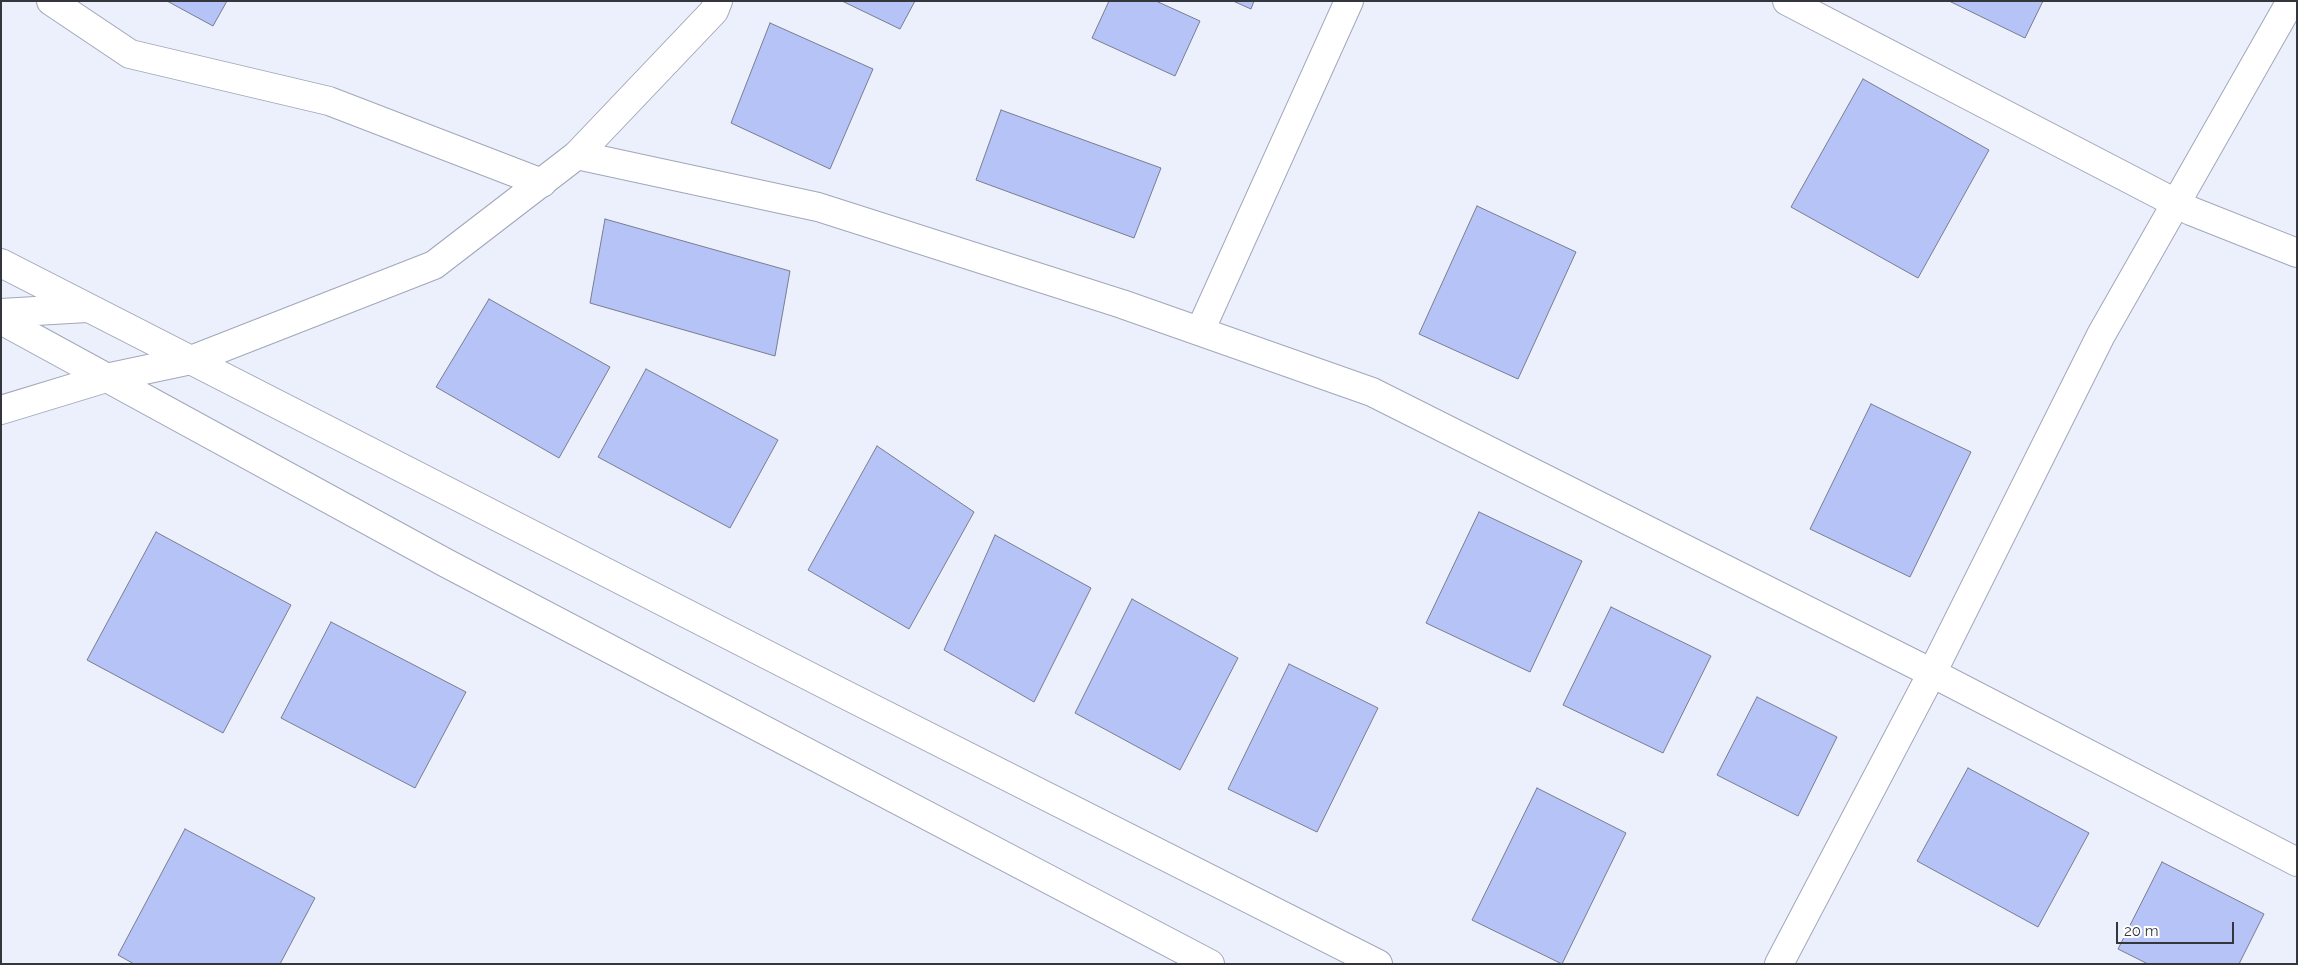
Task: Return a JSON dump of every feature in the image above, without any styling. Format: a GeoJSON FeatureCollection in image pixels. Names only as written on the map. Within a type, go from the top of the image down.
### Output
{"type":"FeatureCollection","features":[{"type":"Feature","properties":{"kind":"street"},"geometry":{"type":"LineString","coordinates":[[51,1],[130,54],[329,101],[542,183]]}},
{"type":"Feature","properties":{"kind":"street"},"geometry":{"type":"LineString","coordinates":[[1,410],[106,378],[191,360],[434,265],[577,155],[714,11],[718,1]]}},
{"type":"Feature","properties":{"kind":"street"},"geometry":{"type":"LineString","coordinates":[[1200,331],[1349,1]]}},
{"type":"Feature","properties":{"kind":"street"},"geometry":{"type":"LineString","coordinates":[[1786,1],[2191,210],[2297,253]]}},
{"type":"Feature","properties":{"kind":"street"},"geometry":{"type":"LineString","coordinates":[[1779,964],[1932,673],[2101,335],[2291,1]]}},
{"type":"Feature","properties":{"kind":"street"},"geometry":{"type":"LineString","coordinates":[[577,155],[818,207],[1200,331],[1372,392],[1932,673],[2297,862]]}},
{"type":"Feature","properties":{"kind":"street"},"geometry":{"type":"LineString","coordinates":[[1,263],[1378,964]]}},
{"type":"Feature","properties":{"kind":"street"},"geometry":{"type":"LineString","coordinates":[[1,313],[88,308]]}},
{"type":"Feature","properties":{"kind":"street"},"geometry":{"type":"LineString","coordinates":[[1,320],[446,563],[1210,964]]}},
{"type":"Feature","properties":{"kind":"building"},"geometry":{"type":"Polygon","coordinates":[[[167,1],[227,1],[213,26],[167,1]]]}},
{"type":"Feature","properties":{"kind":"building"},"geometry":{"type":"Polygon","coordinates":[[[842,1],[915,1],[900,29],[842,1]]]}},
{"type":"Feature","properties":{"kind":"building"},"geometry":{"type":"Polygon","coordinates":[[[1109,1],[1156,1],[1200,21],[1175,76],[1092,38],[1109,1]]]}},
{"type":"Feature","properties":{"kind":"building"},"geometry":{"type":"Polygon","coordinates":[[[1233,1],[1254,1],[1251,9],[1233,1]]]}},
{"type":"Feature","properties":{"kind":"building"},"geometry":{"type":"Polygon","coordinates":[[[1949,1],[2043,1],[2025,38],[1949,1]]]}},
{"type":"Feature","properties":{"kind":"building"},"geometry":{"type":"Polygon","coordinates":[[[770,23],[873,69],[830,169],[731,123],[770,23]]]}},
{"type":"Feature","properties":{"kind":"building"},"geometry":{"type":"Polygon","coordinates":[[[1863,79],[1989,150],[1918,278],[1791,207],[1863,79]]]}},
{"type":"Feature","properties":{"kind":"building"},"geometry":{"type":"Polygon","coordinates":[[[1001,110],[1161,168],[1134,238],[976,180],[1001,110]]]}},
{"type":"Feature","properties":{"kind":"building"},"geometry":{"type":"Polygon","coordinates":[[[1477,206],[1576,252],[1518,379],[1419,334],[1477,206]]]}},
{"type":"Feature","properties":{"kind":"building"},"geometry":{"type":"Polygon","coordinates":[[[605,219],[790,271],[775,356],[590,303],[605,219]]]}},
{"type":"Feature","properties":{"kind":"building"},"geometry":{"type":"Polygon","coordinates":[[[489,299],[610,367],[559,458],[436,387],[489,299]]]}},
{"type":"Feature","properties":{"kind":"building"},"geometry":{"type":"Polygon","coordinates":[[[646,369],[778,440],[730,528],[598,457],[646,369]]]}},
{"type":"Feature","properties":{"kind":"building"},"geometry":{"type":"Polygon","coordinates":[[[1871,404],[1971,452],[1910,577],[1810,529],[1871,404]]]}},
{"type":"Feature","properties":{"kind":"building"},"geometry":{"type":"Polygon","coordinates":[[[877,446],[974,512],[909,629],[808,570],[877,446]]]}},
{"type":"Feature","properties":{"kind":"building"},"geometry":{"type":"Polygon","coordinates":[[[1479,512],[1582,561],[1530,672],[1426,623],[1479,512]]]}},
{"type":"Feature","properties":{"kind":"building"},"geometry":{"type":"Polygon","coordinates":[[[156,532],[291,605],[223,733],[87,660],[156,532]]]}},
{"type":"Feature","properties":{"kind":"building"},"geometry":{"type":"Polygon","coordinates":[[[995,535],[1091,588],[1034,702],[944,650],[995,535]]]}},
{"type":"Feature","properties":{"kind":"building"},"geometry":{"type":"Polygon","coordinates":[[[1132,599],[1238,658],[1180,770],[1075,713],[1132,599]]]}},
{"type":"Feature","properties":{"kind":"building"},"geometry":{"type":"Polygon","coordinates":[[[1611,607],[1711,656],[1663,753],[1563,705],[1611,607]]]}},
{"type":"Feature","properties":{"kind":"building"},"geometry":{"type":"Polygon","coordinates":[[[331,622],[466,692],[415,788],[281,718],[331,622]]]}},
{"type":"Feature","properties":{"kind":"building"},"geometry":{"type":"Polygon","coordinates":[[[1289,664],[1378,708],[1317,832],[1228,789],[1289,664]]]}},
{"type":"Feature","properties":{"kind":"building"},"geometry":{"type":"Polygon","coordinates":[[[1757,697],[1837,737],[1798,816],[1717,775],[1757,697]]]}},
{"type":"Feature","properties":{"kind":"building"},"geometry":{"type":"Polygon","coordinates":[[[1968,768],[2089,833],[2038,927],[1917,861],[1968,768]]]}},
{"type":"Feature","properties":{"kind":"building"},"geometry":{"type":"Polygon","coordinates":[[[1537,788],[1626,833],[1562,964],[1472,920],[1537,788]]]}},
{"type":"Feature","properties":{"kind":"building"},"geometry":{"type":"Polygon","coordinates":[[[185,829],[315,898],[280,964],[134,964],[118,955],[185,829]]]}},
{"type":"Feature","properties":{"kind":"building"},"geometry":{"type":"Polygon","coordinates":[[[2162,862],[2264,914],[2239,964],[2148,964],[2118,949],[2162,862]]]}}]}
